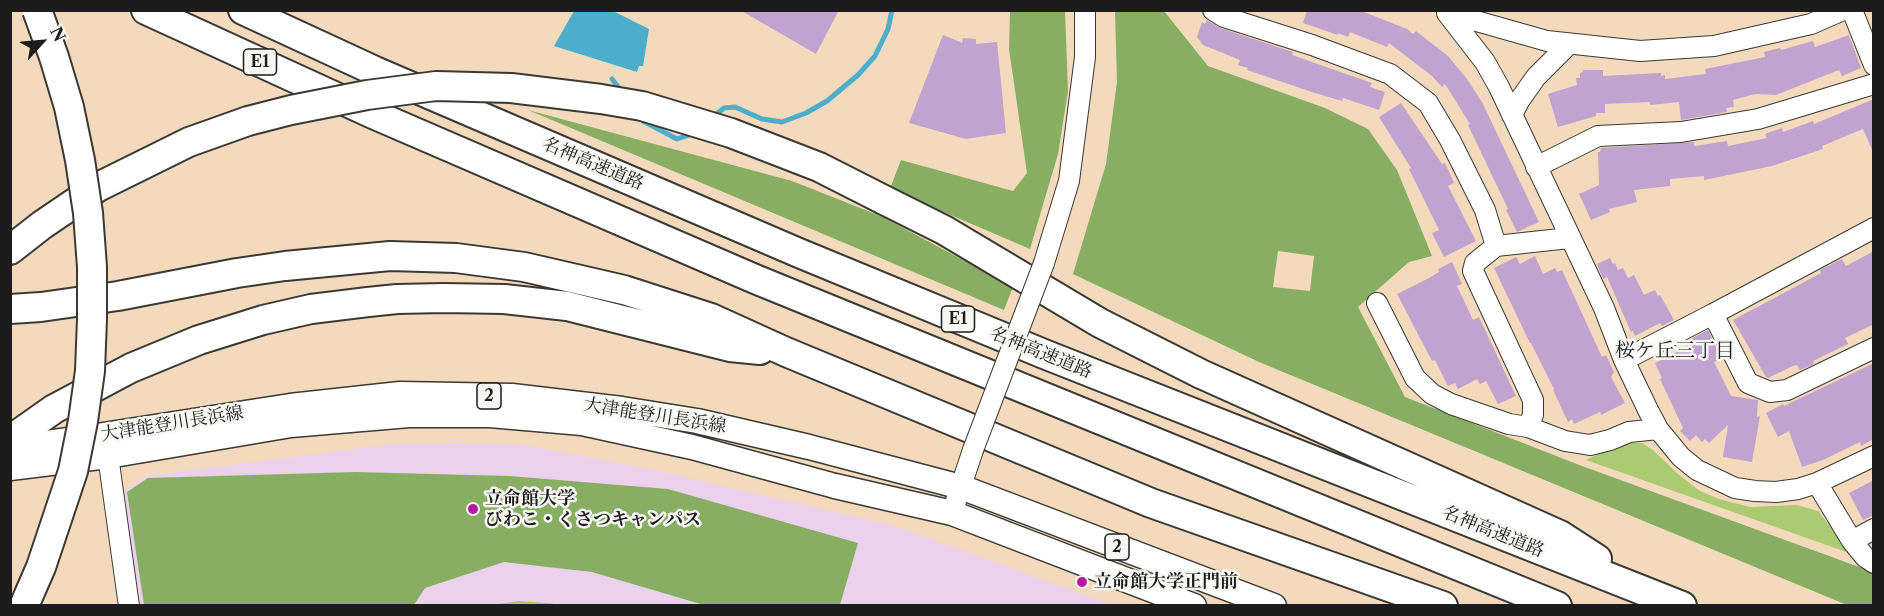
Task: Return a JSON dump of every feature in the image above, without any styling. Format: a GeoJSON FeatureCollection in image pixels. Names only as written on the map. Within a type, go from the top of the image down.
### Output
{"type":"FeatureCollection","features":[{"type":"Feature","properties":{"kind":"highway"},"geometry":{"type":"LineString","coordinates":[[24,606],[41,567],[73,471],[90,371],[92,319],[92,267],[88,213],[80,160],[69,106],[37,10]]}},
{"type":"Feature","properties":{"kind":"highway","name":"E1"},"geometry":{"type":"LineString","coordinates":[[146,10],[374,114],[754,279],[1557,606]]}},
{"type":"Feature","properties":{"kind":"highway","name":"名神高速道路"},"geometry":{"type":"LineString","coordinates":[[243,10],[375,71],[799,253],[1034,350],[1669,601]]}},
{"type":"Feature","properties":{"kind":"highway"},"geometry":{"type":"LineString","coordinates":[[265,10],[318,36],[375,71]]}},
{"type":"Feature","properties":{"kind":"highway"},"geometry":{"type":"LineString","coordinates":[[10,250],[98,187],[189,142],[248,121],[291,110],[367,95],[436,86],[511,88],[642,106],[731,133],[819,167],[944,230],[1100,323],[1201,374],[1560,536],[1669,601]]}},
{"type":"Feature","properties":{"kind":"highway"},"geometry":{"type":"LineString","coordinates":[[10,309],[118,296],[285,266],[390,256],[456,258],[524,267],[624,290],[711,318],[786,352],[1151,503],[1443,606]]}},
{"type":"Feature","properties":{"kind":"highway"},"geometry":{"type":"LineString","coordinates":[[10,440],[54,409],[130,368],[199,340],[263,320],[311,309],[398,299],[504,299],[567,306],[730,347],[786,352]]}},
{"type":"Feature","properties":{"kind":"main road","name":"大津能登川長浜線"},"geometry":{"type":"LineString","coordinates":[[10,448],[109,435],[290,406],[389,396],[512,396],[622,409],[697,421],[809,447],[961,487],[1274,606]]}},
{"type":"Feature","properties":{"kind":"main road","name":"大津能登川長浜線"},"geometry":{"type":"LineString","coordinates":[[10,468],[108,456],[291,425],[409,415],[490,416],[582,423],[692,447],[835,486],[952,513],[1194,606]]}},
{"type":"Feature","properties":{"kind":"street"},"geometry":{"type":"LineString","coordinates":[[952,513],[973,450],[1044,263],[1069,181],[1085,57],[1085,10]]}},
{"type":"Feature","properties":{"kind":"street"},"geometry":{"type":"LineString","coordinates":[[1213,10],[1224,17],[1312,45],[1390,74],[1428,103],[1450,140],[1485,210],[1496,246]]}},
{"type":"Feature","properties":{"kind":"street"},"geometry":{"type":"LineString","coordinates":[[1443,12],[1547,40],[1640,51],[1714,46],[1794,18],[1811,24],[1843,10]]}},
{"type":"Feature","properties":{"kind":"street"},"geometry":{"type":"LineString","coordinates":[[1852,10],[1874,65]]}},
{"type":"Feature","properties":{"kind":"street"},"geometry":{"type":"LineString","coordinates":[[1443,12],[1485,62],[1604,308],[1624,360],[1658,429],[1681,457],[1697,470],[1735,488],[1776,492],[1817,483],[1874,456]]}},
{"type":"Feature","properties":{"kind":"street"},"geometry":{"type":"LineString","coordinates":[[1512,115],[1536,77],[1569,44]]}},
{"type":"Feature","properties":{"kind":"street"},"geometry":{"type":"LineString","coordinates":[[1536,167],[1598,136],[1681,132],[1758,119],[1874,84]]}},
{"type":"Feature","properties":{"kind":"street"},"geometry":{"type":"LineString","coordinates":[[1624,360],[1874,228]]}},
{"type":"Feature","properties":{"kind":"street"},"geometry":{"type":"LineString","coordinates":[[1528,427],[1533,415],[1533,400],[1473,271],[1475,263],[1496,246],[1569,238]]}},
{"type":"Feature","properties":{"kind":"street"},"geometry":{"type":"LineString","coordinates":[[1377,303],[1415,378],[1432,394],[1451,404],[1509,424],[1528,427],[1565,441],[1590,445],[1629,432],[1658,429]]}},
{"type":"Feature","properties":{"kind":"street"},"geometry":{"type":"LineString","coordinates":[[1713,314],[1748,383],[1770,392],[1786,390],[1874,348]]}},
{"type":"Feature","properties":{"kind":"street"},"geometry":{"type":"LineString","coordinates":[[108,456],[129,606]]}},
{"type":"Feature","properties":{"kind":"street"},"geometry":{"type":"LineString","coordinates":[[1817,483],[1852,541],[1865,557],[1874,563]]}},
{"type":"Feature","properties":{"kind":"street"},"geometry":{"type":"LineString","coordinates":[[1852,541],[1874,529]]}},
{"type":"Feature","properties":{"kind":"shaded area","name":"立命館大学 びわこ・くさつキャンパス"},"geometry":{"type":"Polygon","coordinates":[[[393,444],[524,445],[659,471],[895,526],[1113,605],[139,605],[124,491],[147,476],[393,444]]]}},
{"type":"Feature","properties":{"kind":"green space"},"geometry":{"type":"Polygon","coordinates":[[[1010,11],[1065,11],[1068,91],[1058,154],[1030,249],[911,198],[891,186],[901,160],[1013,191],[1027,173],[1009,49],[1010,11]]]}},
{"type":"Feature","properties":{"kind":"green space"},"geometry":{"type":"Polygon","coordinates":[[[1115,11],[1164,11],[1208,66],[1325,108],[1368,129],[1397,170],[1432,256],[1409,262],[1358,307],[1405,397],[1582,466],[1873,572],[1873,605],[1847,605],[1259,362],[1073,274],[1106,164],[1117,82],[1115,11]],[[1278,251],[1273,287],[1310,291],[1314,256],[1278,251]]]}},
{"type":"Feature","properties":{"kind":"green space"},"geometry":{"type":"Polygon","coordinates":[[[528,110],[792,181],[883,217],[1013,287],[1004,310],[528,110]]]}},
{"type":"Feature","properties":{"kind":"green space"},"geometry":{"type":"Polygon","coordinates":[[[1624,442],[1642,443],[1700,491],[1719,499],[1750,507],[1797,505],[1818,511],[1852,554],[1586,460],[1624,442]]]}},
{"type":"Feature","properties":{"kind":"green space","name":"立命館大学 びわこ・くさつキャンパス"},"geometry":{"type":"Polygon","coordinates":[[[356,472],[509,476],[668,489],[858,543],[840,605],[704,605],[592,572],[504,562],[425,588],[414,605],[144,605],[127,492],[148,478],[356,472]]]}},
{"type":"Feature","properties":{"kind":"green space"},"geometry":{"type":"Polygon","coordinates":[[[519,601],[548,603],[561,605],[490,605],[519,601]]]}},
{"type":"Feature","properties":{"kind":"water"},"geometry":{"type":"Polygon","coordinates":[[[574,11],[613,11],[649,29],[643,66],[639,66],[637,72],[554,46],[574,11]]]}},
{"type":"Feature","properties":{"kind":"building"},"geometry":{"type":"Polygon","coordinates":[[[740,10],[839,10],[816,54],[740,10]]]}},
{"type":"Feature","properties":{"kind":"building"},"geometry":{"type":"Polygon","coordinates":[[[1307,10],[1359,10],[1407,29],[1413,34],[1416,31],[1448,56],[1482,102],[1539,222],[1517,232],[1468,125],[1470,124],[1445,84],[1442,87],[1432,76],[1389,43],[1387,47],[1350,32],[1348,37],[1303,23],[1307,10]]]}},
{"type":"Feature","properties":{"kind":"building"},"geometry":{"type":"Polygon","coordinates":[[[1207,20],[1220,28],[1293,52],[1292,55],[1372,83],[1370,87],[1385,92],[1379,110],[1343,98],[1342,101],[1315,93],[1247,70],[1248,68],[1238,65],[1240,60],[1203,45],[1197,37],[1202,22],[1205,24],[1207,20]]]}},
{"type":"Feature","properties":{"kind":"building"},"geometry":{"type":"Polygon","coordinates":[[[943,35],[962,43],[963,38],[976,39],[976,44],[997,42],[1006,133],[966,139],[909,123],[943,35]]]}},
{"type":"Feature","properties":{"kind":"building"},"geometry":{"type":"Polygon","coordinates":[[[1849,35],[1861,68],[1842,76],[1839,70],[1776,95],[1755,94],[1733,100],[1734,107],[1726,108],[1727,112],[1681,120],[1679,102],[1650,105],[1650,102],[1605,104],[1605,113],[1596,113],[1596,116],[1558,127],[1548,94],[1577,85],[1576,78],[1580,78],[1583,70],[1603,70],[1603,76],[1661,73],[1661,76],[1665,75],[1665,79],[1706,74],[1705,69],[1765,57],[1764,52],[1813,41],[1815,47],[1849,35]]]}},
{"type":"Feature","properties":{"kind":"building"},"geometry":{"type":"Polygon","coordinates":[[[1874,99],[1874,154],[1863,129],[1822,146],[1823,149],[1772,166],[1704,180],[1704,176],[1670,179],[1670,186],[1634,190],[1637,202],[1609,209],[1610,212],[1591,220],[1579,194],[1599,185],[1598,152],[1601,148],[1694,142],[1694,146],[1727,141],[1728,146],[1767,138],[1765,134],[1782,128],[1783,132],[1813,121],[1814,124],[1874,99]]]}},
{"type":"Feature","properties":{"kind":"building"},"geometry":{"type":"Polygon","coordinates":[[[1401,103],[1442,164],[1445,163],[1454,183],[1448,186],[1476,241],[1444,257],[1432,233],[1439,230],[1409,169],[1411,168],[1379,117],[1401,103]]]}},
{"type":"Feature","properties":{"kind":"building"},"geometry":{"type":"Polygon","coordinates":[[[1874,251],[1874,324],[1845,338],[1848,344],[1813,361],[1814,364],[1800,370],[1797,365],[1793,366],[1766,377],[1733,320],[1821,273],[1820,270],[1842,259],[1846,266],[1874,251]]]}},
{"type":"Feature","properties":{"kind":"building"},"geometry":{"type":"Polygon","coordinates":[[[1535,256],[1543,274],[1555,268],[1557,272],[1562,270],[1602,357],[1606,355],[1614,372],[1611,377],[1625,403],[1601,415],[1600,412],[1574,424],[1572,419],[1568,422],[1494,268],[1516,257],[1520,264],[1535,256]]]}},
{"type":"Feature","properties":{"kind":"building"},"geometry":{"type":"Polygon","coordinates":[[[1610,258],[1618,270],[1623,268],[1628,278],[1634,275],[1644,295],[1655,290],[1674,320],[1662,326],[1660,323],[1635,336],[1633,331],[1631,332],[1607,277],[1603,279],[1597,264],[1610,258]]]}},
{"type":"Feature","properties":{"kind":"building"},"geometry":{"type":"Polygon","coordinates":[[[1452,262],[1462,284],[1457,286],[1473,320],[1479,317],[1516,396],[1498,404],[1486,381],[1480,384],[1477,379],[1458,389],[1455,383],[1448,386],[1435,360],[1432,361],[1397,294],[1429,278],[1439,272],[1438,269],[1452,262]]]}},
{"type":"Feature","properties":{"kind":"building"},"geometry":{"type":"Polygon","coordinates":[[[1708,330],[1722,359],[1714,362],[1731,396],[1758,400],[1757,417],[1760,416],[1752,462],[1723,457],[1728,425],[1709,443],[1705,439],[1702,442],[1696,435],[1690,441],[1680,431],[1683,428],[1660,379],[1662,378],[1655,363],[1687,347],[1685,342],[1708,330]]]}},
{"type":"Feature","properties":{"kind":"building"},"geometry":{"type":"Polygon","coordinates":[[[1874,363],[1874,439],[1861,446],[1860,442],[1823,460],[1802,467],[1789,431],[1778,437],[1766,413],[1874,363]]]}},
{"type":"Feature","properties":{"kind":"building"},"geometry":{"type":"Polygon","coordinates":[[[1874,480],[1874,515],[1863,520],[1849,493],[1874,480]]]}},
{"type":"Feature","properties":{"kind":"waterway"},"geometry":{"type":"LineString","coordinates":[[713,117],[724,108],[735,107],[762,119],[782,122],[806,113],[827,101],[858,75],[875,56],[888,29],[892,10]]}},
{"type":"Feature","properties":{"kind":"waterway"},"geometry":{"type":"LineString","coordinates":[[612,79],[622,92]]}},
{"type":"Feature","properties":{"kind":"waterway"},"geometry":{"type":"LineString","coordinates":[[640,117],[643,121],[677,139],[695,133]]}},
{"type":"Feature","properties":{"kind":"place","name":"立命館大学 びわこ・くさつキャンパス"},"geometry":{"type":"Point","coordinates":[473,509]}},
{"type":"Feature","properties":{"kind":"place","name":"立命館大学正門前"},"geometry":{"type":"Point","coordinates":[1082,582]}},
{"type":"Feature","properties":{"kind":"district","name":"桜ケ丘三丁目"},"geometry":{"type":"Point","coordinates":[1675,351]}}]}
